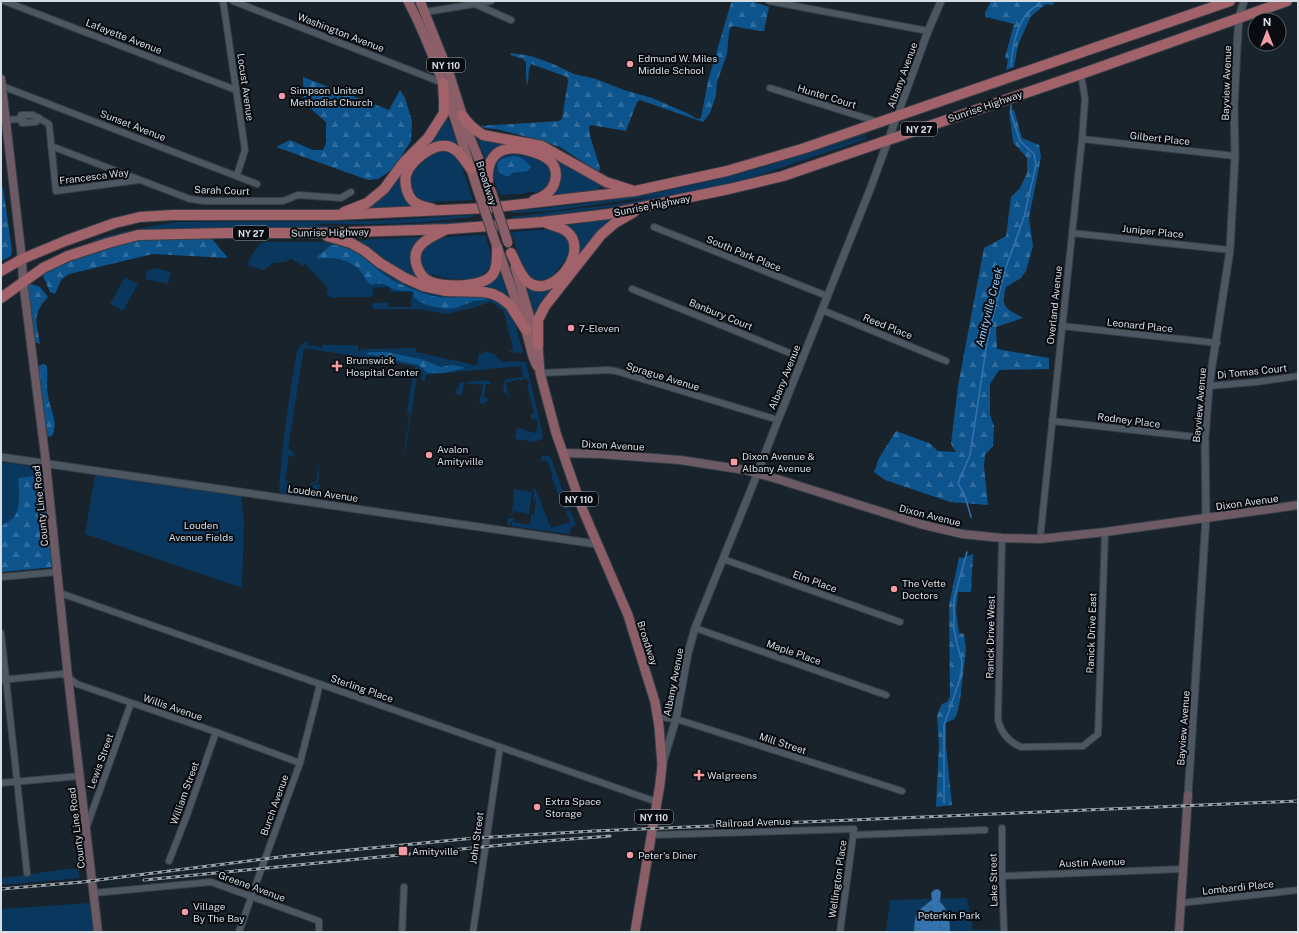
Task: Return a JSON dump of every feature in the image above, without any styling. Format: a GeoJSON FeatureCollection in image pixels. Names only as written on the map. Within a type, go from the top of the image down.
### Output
{"type":"FeatureCollection","features":[{"type":"Feature","properties":{"kind":"highway","name":"Sunrise Highway"},"geometry":{"type":"LineString","coordinates":[[1,272],[22,259],[100,228],[140,217],[173,215],[335,215],[488,208],[634,191],[707,176],[776,158],[1230,1]]}},
{"type":"Feature","properties":{"kind":"highway","name":"Sunrise Highway"},"geometry":{"type":"LineString","coordinates":[[1,298],[43,268],[68,256],[138,235],[226,233],[319,234],[542,222],[610,214],[722,191],[783,176],[1081,74],[1287,1]]}},
{"type":"Feature","properties":{"kind":"highway"},"geometry":{"type":"LineString","coordinates":[[335,215],[367,203],[384,189],[404,162],[428,138],[444,113],[443,83]]}},
{"type":"Feature","properties":{"kind":"highway"},"geometry":{"type":"LineString","coordinates":[[462,115],[474,128],[483,134],[542,146],[606,182],[634,191]]}},
{"type":"Feature","properties":{"kind":"highway"},"geometry":{"type":"LineString","coordinates":[[439,211],[417,204],[407,192],[406,176],[409,168],[431,148],[439,145],[454,149],[462,156],[471,169]]}},
{"type":"Feature","properties":{"kind":"highway"},"geometry":{"type":"LineString","coordinates":[[489,186],[487,171],[493,157],[498,152],[505,149],[519,148],[544,156],[550,160],[555,170],[556,180],[546,195],[529,203]]}},
{"type":"Feature","properties":{"kind":"highway"},"geometry":{"type":"LineString","coordinates":[[538,345],[538,320],[545,306],[601,235],[615,223],[644,207]]}},
{"type":"Feature","properties":{"kind":"highway"},"geometry":{"type":"LineString","coordinates":[[511,253],[520,272],[533,285],[545,286],[556,281],[567,269],[573,258],[575,249],[573,238],[566,231],[542,222]]}},
{"type":"Feature","properties":{"kind":"highway"},"geometry":{"type":"LineString","coordinates":[[449,228],[422,243],[416,254],[415,261],[420,273],[424,278],[431,282],[465,285],[478,283],[486,279],[492,274],[495,268],[497,245]]}},
{"type":"Feature","properties":{"kind":"highway"},"geometry":{"type":"LineString","coordinates":[[319,234],[351,243],[366,251],[380,263],[405,278],[423,286],[446,291],[484,292],[494,294],[508,303],[526,330]]}},
{"type":"Feature","properties":{"kind":"main road","name":"Broadway"},"geometry":{"type":"LineString","coordinates":[[408,1],[417,19],[443,83],[478,191],[526,330],[533,358],[540,373],[556,433],[596,544],[628,615],[658,717],[662,765],[652,835],[635,932]]}},
{"type":"Feature","properties":{"kind":"main road","name":"Broadway"},"geometry":{"type":"LineString","coordinates":[[420,1],[450,76],[467,130],[489,186],[508,243],[538,345],[540,373]]}},
{"type":"Feature","properties":{"kind":"main road","name":"County Line Road"},"geometry":{"type":"LineString","coordinates":[[1,82],[3,120],[22,259],[46,463],[68,677],[87,826],[98,932]]}},
{"type":"Feature","properties":{"kind":"main road","name":"Dixon Avenue"},"geometry":{"type":"LineString","coordinates":[[563,453],[606,454],[689,461],[745,470],[933,528],[962,534],[1002,538],[1040,539],[1105,532],[1298,505]]}},
{"type":"Feature","properties":{"kind":"main road"},"geometry":{"type":"LineString","coordinates":[[1179,932],[1188,795]]}},
{"type":"Feature","properties":{"kind":"street","name":"Lafayette Avenue"},"geometry":{"type":"LineString","coordinates":[[4,1],[236,90]]}},
{"type":"Feature","properties":{"kind":"street","name":"Locust Avenue"},"geometry":{"type":"LineString","coordinates":[[223,1],[245,150],[237,176]]}},
{"type":"Feature","properties":{"kind":"street","name":"Washington Avenue"},"geometry":{"type":"LineString","coordinates":[[233,1],[443,83]]}},
{"type":"Feature","properties":{"kind":"street"},"geometry":{"type":"LineString","coordinates":[[425,12],[491,1]]}},
{"type":"Feature","properties":{"kind":"street"},"geometry":{"type":"LineString","coordinates":[[769,1],[928,31]]}},
{"type":"Feature","properties":{"kind":"street","name":"Albany Avenue"},"geometry":{"type":"LineString","coordinates":[[662,765],[676,719],[688,653],[695,628],[758,474],[802,358],[889,139],[928,31],[941,1]]}},
{"type":"Feature","properties":{"kind":"street","name":"Bayview Avenue"},"geometry":{"type":"LineString","coordinates":[[1188,795],[1206,518],[1205,438],[1209,386],[1230,250],[1235,156],[1234,106],[1240,17],[1244,1]]}},
{"type":"Feature","properties":{"kind":"street"},"geometry":{"type":"LineString","coordinates":[[476,4],[511,20]]}},
{"type":"Feature","properties":{"kind":"street","name":"Overland Avenue"},"geometry":{"type":"LineString","coordinates":[[1040,539],[1082,139],[1085,98],[1081,74]]}},
{"type":"Feature","properties":{"kind":"street","name":"Sunset Avenue"},"geometry":{"type":"LineString","coordinates":[[1,82],[257,184]]}},
{"type":"Feature","properties":{"kind":"street","name":"Hunter Court"},"geometry":{"type":"LineString","coordinates":[[770,88],[878,122]]}},
{"type":"Feature","properties":{"kind":"street","name":"Francesca Way"},"geometry":{"type":"LineString","coordinates":[[3,120],[20,119],[21,115],[33,115],[49,124],[56,191],[141,180]]}},
{"type":"Feature","properties":{"kind":"street","name":"Gilbert Place"},"geometry":{"type":"LineString","coordinates":[[1082,139],[1235,156]]}},
{"type":"Feature","properties":{"kind":"street","name":"Sarah Court"},"geometry":{"type":"LineString","coordinates":[[51,146],[190,199],[204,201],[283,201],[298,195],[341,198],[351,192]]}},
{"type":"Feature","properties":{"kind":"street","name":"South Park Place"},"geometry":{"type":"LineString","coordinates":[[654,227],[827,296]]}},
{"type":"Feature","properties":{"kind":"street","name":"Juniper Place"},"geometry":{"type":"LineString","coordinates":[[1072,232],[1230,250]]}},
{"type":"Feature","properties":{"kind":"street","name":"Banbury Court"},"geometry":{"type":"LineString","coordinates":[[632,289],[802,358]]}},
{"type":"Feature","properties":{"kind":"street","name":"Reed Place"},"geometry":{"type":"LineString","coordinates":[[822,310],[946,361]]}},
{"type":"Feature","properties":{"kind":"street","name":"Leonard Place"},"geometry":{"type":"LineString","coordinates":[[1062,326],[1216,343]]}},
{"type":"Feature","properties":{"kind":"street","name":"Sprague Avenue"},"geometry":{"type":"LineString","coordinates":[[540,373],[608,370],[616,371],[778,420]]}},
{"type":"Feature","properties":{"kind":"street","name":"Di Tomas Court"},"geometry":{"type":"LineString","coordinates":[[1209,386],[1256,382],[1298,376]]}},
{"type":"Feature","properties":{"kind":"street","name":"Rodney Place"},"geometry":{"type":"LineString","coordinates":[[1052,421],[1205,438]]}},
{"type":"Feature","properties":{"kind":"street","name":"Louden Avenue"},"geometry":{"type":"LineString","coordinates":[[1,457],[596,544]]}},
{"type":"Feature","properties":{"kind":"street","name":"Ranick Drive East"},"geometry":{"type":"LineString","coordinates":[[1005,734],[1012,743],[1021,747],[1083,746],[1098,734],[1105,532]]}},
{"type":"Feature","properties":{"kind":"street","name":"Ranick Drive West"},"geometry":{"type":"LineString","coordinates":[[1002,538],[998,720],[1000,729],[1005,734]]}},
{"type":"Feature","properties":{"kind":"street","name":"Elm Place"},"geometry":{"type":"LineString","coordinates":[[723,559],[900,622]]}},
{"type":"Feature","properties":{"kind":"street"},"geometry":{"type":"LineString","coordinates":[[1,577],[57,572]]}},
{"type":"Feature","properties":{"kind":"street","name":"Sterling Place"},"geometry":{"type":"LineString","coordinates":[[60,593],[657,802]]}},
{"type":"Feature","properties":{"kind":"street","name":"Maple Place"},"geometry":{"type":"LineString","coordinates":[[695,628],[886,696]]}},
{"type":"Feature","properties":{"kind":"street"},"geometry":{"type":"LineString","coordinates":[[1,633],[4,680],[27,873]]}},
{"type":"Feature","properties":{"kind":"street","name":"Willis Avenue"},"geometry":{"type":"LineString","coordinates":[[4,680],[62,674],[77,684],[300,763]]}},
{"type":"Feature","properties":{"kind":"street","name":"Burch Avenue"},"geometry":{"type":"LineString","coordinates":[[239,932],[300,763],[320,684]]}},
{"type":"Feature","properties":{"kind":"street","name":"Lewis Street"},"geometry":{"type":"LineString","coordinates":[[87,826],[131,704]]}},
{"type":"Feature","properties":{"kind":"street","name":"Mill Street"},"geometry":{"type":"LineString","coordinates":[[658,717],[676,719],[902,791]]}},
{"type":"Feature","properties":{"kind":"street","name":"William Street"},"geometry":{"type":"LineString","coordinates":[[169,861],[216,732]]}},
{"type":"Feature","properties":{"kind":"street","name":"John Street"},"geometry":{"type":"LineString","coordinates":[[473,932],[500,747]]}},
{"type":"Feature","properties":{"kind":"street"},"geometry":{"type":"LineString","coordinates":[[1,783],[80,776]]}},
{"type":"Feature","properties":{"kind":"street","name":"Lake Street"},"geometry":{"type":"LineString","coordinates":[[1002,828],[1004,932]]}},
{"type":"Feature","properties":{"kind":"street","name":"Railroad Avenue"},"geometry":{"type":"LineString","coordinates":[[652,835],[985,830]]}},
{"type":"Feature","properties":{"kind":"street","name":"Wellington Place"},"geometry":{"type":"LineString","coordinates":[[840,932],[854,832]]}},
{"type":"Feature","properties":{"kind":"street","name":"Austin Avenue"},"geometry":{"type":"LineString","coordinates":[[1002,876],[1183,868]]}},
{"type":"Feature","properties":{"kind":"street","name":"Greene Avenue"},"geometry":{"type":"LineString","coordinates":[[94,893],[211,882],[319,921],[319,932]]}},
{"type":"Feature","properties":{"kind":"street"},"geometry":{"type":"LineString","coordinates":[[402,932],[404,887]]}},
{"type":"Feature","properties":{"kind":"street","name":"Lombardi Place"},"geometry":{"type":"LineString","coordinates":[[1181,903],[1298,890]]}},
{"type":"Feature","properties":{"kind":"green space"},"geometry":{"type":"Polygon","coordinates":[[[735,1],[752,2],[769,7],[764,31],[732,26],[729,31],[727,54],[717,82],[716,96],[710,113],[703,122],[640,100],[637,102],[626,131],[591,125],[589,127],[590,136],[600,168],[599,172],[560,147],[539,140],[480,126],[559,121],[562,119],[568,81],[567,77],[531,64],[527,85],[526,62],[523,59],[510,55],[511,53],[531,56],[574,74],[596,79],[624,90],[652,98],[687,113],[697,119],[701,118],[708,81],[731,3],[735,1]]]}},
{"type":"Feature","properties":{"kind":"green space"},"geometry":{"type":"Polygon","coordinates":[[[991,1],[1054,1],[1053,5],[1046,4],[1031,16],[1018,45],[1014,67],[1006,70],[1008,60],[1005,57],[1014,24],[986,17],[985,13],[991,1]]]}},
{"type":"Feature","properties":{"kind":"green space"},"geometry":{"type":"Polygon","coordinates":[[[303,77],[389,110],[400,90],[405,98],[412,121],[411,141],[393,169],[378,179],[368,180],[276,147],[290,140],[313,150],[323,150],[326,143],[326,122],[304,103],[303,77]]]}},
{"type":"Feature","properties":{"kind":"green space"},"geometry":{"type":"Polygon","coordinates":[[[1009,110],[1014,110],[1022,138],[1039,145],[1041,157],[1029,218],[1033,246],[1026,271],[1021,278],[1006,287],[1004,294],[1004,303],[1006,307],[1023,318],[996,327],[997,349],[1049,358],[1049,369],[999,370],[990,384],[990,415],[994,426],[993,446],[985,455],[984,466],[988,505],[950,502],[885,480],[874,472],[879,458],[896,431],[929,443],[938,451],[956,452],[951,444],[958,386],[984,248],[1006,236],[1011,197],[1020,188],[1027,173],[1027,158],[1013,142],[1009,110]]]}},
{"type":"Feature","properties":{"kind":"green space"},"geometry":{"type":"Polygon","coordinates":[[[447,116],[458,146],[422,152],[447,116]]]}},
{"type":"Feature","properties":{"kind":"green space"},"geometry":{"type":"Polygon","coordinates":[[[867,133],[866,135],[810,154],[867,136],[866,139],[745,180],[707,189],[633,204],[554,215],[512,219],[511,217],[626,203],[662,195],[551,211],[511,213],[512,211],[568,206],[624,198],[707,182],[817,150],[867,133]]]}},
{"type":"Feature","properties":{"kind":"green space"},"geometry":{"type":"Polygon","coordinates":[[[477,136],[504,143],[507,145],[486,162],[477,136]]]}},
{"type":"Feature","properties":{"kind":"green space"},"geometry":{"type":"Polygon","coordinates":[[[438,150],[451,151],[459,159],[473,200],[431,202],[424,201],[416,196],[413,197],[409,180],[413,169],[416,164],[418,168],[432,153],[438,150]]]}},
{"type":"Feature","properties":{"kind":"green space"},"geometry":{"type":"Polygon","coordinates":[[[514,153],[538,156],[549,163],[553,178],[545,188],[534,193],[534,191],[521,194],[500,195],[495,184],[493,166],[498,157],[504,154],[514,153]]]}},
{"type":"Feature","properties":{"kind":"green space"},"geometry":{"type":"Polygon","coordinates":[[[514,156],[522,158],[531,167],[528,171],[512,173],[509,176],[505,176],[499,172],[499,162],[514,156]]]}},
{"type":"Feature","properties":{"kind":"green space"},"geometry":{"type":"Polygon","coordinates":[[[556,159],[604,185],[604,187],[599,187],[599,190],[590,192],[551,197],[556,159]]]}},
{"type":"Feature","properties":{"kind":"green space"},"geometry":{"type":"Polygon","coordinates":[[[402,176],[409,204],[414,207],[361,210],[372,203],[375,204],[375,201],[395,177],[398,180],[402,176]]]}},
{"type":"Feature","properties":{"kind":"green space"},"geometry":{"type":"Polygon","coordinates":[[[1,186],[3,187],[12,251],[11,256],[1,261],[1,186]]]}},
{"type":"Feature","properties":{"kind":"green space"},"geometry":{"type":"Polygon","coordinates":[[[473,215],[473,217],[409,223],[312,225],[342,227],[472,221],[472,223],[392,228],[182,229],[160,230],[94,244],[93,240],[156,225],[178,222],[372,221],[473,215]]]}},
{"type":"Feature","properties":{"kind":"green space"},"geometry":{"type":"Polygon","coordinates":[[[617,218],[582,254],[577,251],[565,226],[617,218]]]}},
{"type":"Feature","properties":{"kind":"green space"},"geometry":{"type":"Polygon","coordinates":[[[552,229],[567,237],[572,248],[567,262],[564,261],[553,276],[545,280],[538,281],[530,278],[524,270],[511,232],[552,229]]]}},
{"type":"Feature","properties":{"kind":"green space"},"geometry":{"type":"Polygon","coordinates":[[[207,233],[228,258],[153,254],[69,274],[61,280],[55,294],[50,292],[40,269],[112,242],[207,233]]]}},
{"type":"Feature","properties":{"kind":"green space"},"geometry":{"type":"Polygon","coordinates":[[[485,235],[492,259],[488,269],[482,275],[464,279],[444,278],[433,274],[431,277],[422,269],[420,264],[420,252],[427,243],[442,238],[485,235]]]}},
{"type":"Feature","properties":{"kind":"green space"},"geometry":{"type":"Polygon","coordinates":[[[426,237],[419,243],[420,277],[418,281],[403,274],[357,241],[372,239],[426,237]]]}},
{"type":"Feature","properties":{"kind":"green space"},"geometry":{"type":"Polygon","coordinates":[[[261,243],[343,243],[401,279],[482,294],[493,299],[508,310],[515,323],[523,352],[510,352],[509,350],[513,351],[513,348],[503,309],[499,309],[493,303],[490,302],[446,314],[418,309],[373,309],[372,305],[374,303],[388,302],[389,307],[411,307],[412,292],[390,292],[389,287],[373,288],[373,294],[370,297],[330,297],[326,294],[328,288],[305,264],[302,266],[291,259],[285,262],[273,263],[264,270],[249,266],[248,262],[253,253],[261,243]]]}},
{"type":"Feature","properties":{"kind":"green space"},"geometry":{"type":"Polygon","coordinates":[[[331,245],[348,248],[389,278],[423,293],[438,297],[478,297],[485,298],[486,300],[473,301],[456,308],[445,309],[430,306],[415,298],[413,291],[396,290],[385,284],[371,285],[359,269],[347,262],[335,258],[316,258],[331,245]]]}},
{"type":"Feature","properties":{"kind":"green space"},"geometry":{"type":"Polygon","coordinates":[[[155,268],[171,272],[168,284],[145,279],[147,271],[155,268]]]}},
{"type":"Feature","properties":{"kind":"green space"},"geometry":{"type":"Polygon","coordinates":[[[499,269],[508,295],[508,299],[478,288],[499,269]]]}},
{"type":"Feature","properties":{"kind":"green space"},"geometry":{"type":"Polygon","coordinates":[[[125,277],[138,284],[123,311],[110,304],[125,277]]]}},
{"type":"Feature","properties":{"kind":"green space"},"geometry":{"type":"Polygon","coordinates":[[[23,281],[40,287],[48,297],[39,309],[36,319],[40,344],[31,340],[23,281]]]}},
{"type":"Feature","properties":{"kind":"green space"},"geometry":{"type":"Polygon","coordinates":[[[526,284],[556,285],[550,290],[552,293],[535,315],[526,284]]]}},
{"type":"Feature","properties":{"kind":"green space"},"geometry":{"type":"Polygon","coordinates":[[[306,341],[307,346],[319,346],[319,348],[322,348],[322,345],[358,345],[358,351],[361,351],[361,347],[363,349],[413,348],[416,349],[416,352],[475,365],[477,365],[479,353],[483,354],[483,351],[494,354],[503,362],[526,362],[543,436],[542,439],[535,442],[515,439],[517,428],[536,433],[538,420],[531,419],[531,414],[534,413],[527,385],[529,383],[528,380],[525,378],[521,381],[519,379],[506,383],[510,399],[508,394],[503,392],[505,379],[523,377],[521,366],[425,375],[425,380],[423,381],[421,379],[422,372],[418,371],[404,453],[410,413],[407,413],[413,372],[408,370],[415,369],[415,366],[304,348],[288,448],[294,453],[294,456],[289,455],[285,480],[290,482],[290,486],[310,489],[311,482],[316,482],[319,464],[318,483],[312,484],[309,496],[311,496],[313,485],[320,484],[318,496],[315,499],[281,494],[279,491],[282,456],[294,369],[297,351],[306,341]]]}},
{"type":"Feature","properties":{"kind":"green space"},"geometry":{"type":"Polygon","coordinates":[[[370,352],[387,352],[424,360],[441,367],[452,365],[465,368],[444,373],[427,373],[418,365],[367,354],[370,352]]]}},
{"type":"Feature","properties":{"kind":"green space"},"geometry":{"type":"Polygon","coordinates":[[[43,364],[47,367],[47,393],[55,426],[52,436],[42,437],[34,368],[43,364]]]}},
{"type":"Feature","properties":{"kind":"green space"},"geometry":{"type":"Polygon","coordinates":[[[487,380],[491,383],[490,385],[486,384],[484,397],[489,399],[489,401],[485,401],[485,404],[479,403],[483,385],[464,383],[462,396],[455,394],[459,383],[487,380]]]}},
{"type":"Feature","properties":{"kind":"green space"},"geometry":{"type":"Polygon","coordinates":[[[541,456],[548,456],[551,458],[569,508],[566,510],[565,508],[564,509],[551,476],[553,476],[548,462],[545,460],[541,461],[536,460],[541,460],[541,456]]]}},
{"type":"Feature","properties":{"kind":"green space"},"geometry":{"type":"Polygon","coordinates":[[[1,462],[43,468],[53,567],[1,572],[1,462]]]}},
{"type":"Feature","properties":{"kind":"green space","name":"Louden Avenue Fields"},"geometry":{"type":"Polygon","coordinates":[[[95,475],[241,496],[244,521],[242,588],[85,534],[95,475]]]}},
{"type":"Feature","properties":{"kind":"green space"},"geometry":{"type":"Polygon","coordinates":[[[35,476],[44,477],[53,567],[1,572],[1,526],[13,518],[18,509],[18,478],[35,476]]]}},
{"type":"Feature","properties":{"kind":"green space"},"geometry":{"type":"Polygon","coordinates":[[[535,488],[551,528],[570,522],[566,511],[570,510],[576,525],[571,528],[569,534],[511,526],[512,522],[510,522],[510,525],[507,525],[508,518],[514,518],[513,522],[530,525],[531,514],[534,515],[536,500],[533,500],[534,491],[532,489],[535,488]]]}},
{"type":"Feature","properties":{"kind":"green space"},"geometry":{"type":"Polygon","coordinates":[[[514,489],[532,492],[529,514],[513,511],[511,516],[514,489]]]}},
{"type":"Feature","properties":{"kind":"green space"},"geometry":{"type":"Polygon","coordinates":[[[973,554],[971,592],[958,592],[956,611],[959,633],[964,634],[966,650],[960,700],[957,714],[954,719],[946,723],[946,746],[952,805],[936,807],[939,744],[937,715],[942,704],[947,702],[950,697],[949,605],[959,557],[962,558],[973,554]]]}},
{"type":"Feature","properties":{"kind":"green space"},"geometry":{"type":"Polygon","coordinates":[[[78,869],[80,878],[1,885],[1,878],[78,869]]]}},
{"type":"Feature","properties":{"kind":"green space","name":"Peterkin Park"},"geometry":{"type":"Polygon","coordinates":[[[967,898],[973,930],[1001,930],[1001,932],[886,932],[890,900],[967,898]]]}},
{"type":"Feature","properties":{"kind":"green space"},"geometry":{"type":"Polygon","coordinates":[[[90,903],[93,932],[1,932],[1,909],[90,903]]]}},
{"type":"Feature","properties":{"kind":"water"},"geometry":{"type":"Polygon","coordinates":[[[938,889],[941,892],[940,902],[945,908],[948,916],[950,932],[914,932],[917,913],[932,900],[931,893],[938,889]]]}},
{"type":"Feature","properties":{"kind":"waterway","name":"Amityville Creek"},"geometry":{"type":"LineString","coordinates":[[1011,66],[1016,34],[1026,14],[1041,1]]}},
{"type":"Feature","properties":{"kind":"waterway","name":"Amityville Creek"},"geometry":{"type":"LineString","coordinates":[[971,517],[965,496],[958,483],[970,455],[988,336],[1005,270],[1024,217],[1036,165],[1034,154],[1020,141],[1011,113],[1011,105]]}},
{"type":"Feature","properties":{"kind":"waterway","name":"Amityville Creek"},"geometry":{"type":"LineString","coordinates":[[944,803],[944,725],[961,676],[962,661],[954,629],[954,599],[967,552]]}},
{"type":"Feature","properties":{"kind":"railway"},"geometry":{"type":"LineString","coordinates":[[1,889],[82,882],[288,856],[475,838],[594,831],[1298,801]]}},
{"type":"Feature","properties":{"kind":"railway"},"geometry":{"type":"LineString","coordinates":[[144,880],[533,842],[610,836]]}},
{"type":"Feature","properties":{"kind":"place","name":"Edmund W. Miles Middle School"},"geometry":{"type":"Point","coordinates":[630,64]}},
{"type":"Feature","properties":{"kind":"place","name":"Simpson United Methodist Church"},"geometry":{"type":"Point","coordinates":[282,96]}},
{"type":"Feature","properties":{"kind":"place","name":"7-Eleven"},"geometry":{"type":"Point","coordinates":[571,328]}},
{"type":"Feature","properties":{"kind":"place","name":"Brunswick Hospital Center"},"geometry":{"type":"Point","coordinates":[337,366]}},
{"type":"Feature","properties":{"kind":"place","name":"Avalon Amityville"},"geometry":{"type":"Point","coordinates":[429,455]}},
{"type":"Feature","properties":{"kind":"place","name":"Dixon Avenue & Albany Avenue"},"geometry":{"type":"Point","coordinates":[734,462]}},
{"type":"Feature","properties":{"kind":"place","name":"The Vette Doctors"},"geometry":{"type":"Point","coordinates":[894,589]}},
{"type":"Feature","properties":{"kind":"place","name":"Walgreens"},"geometry":{"type":"Point","coordinates":[699,775]}},
{"type":"Feature","properties":{"kind":"place","name":"Extra Space Storage"},"geometry":{"type":"Point","coordinates":[537,807]}},
{"type":"Feature","properties":{"kind":"place","name":"Amityville"},"geometry":{"type":"Point","coordinates":[403,851]}},
{"type":"Feature","properties":{"kind":"place","name":"Peter's Diner"},"geometry":{"type":"Point","coordinates":[630,855]}},
{"type":"Feature","properties":{"kind":"place","name":"Village By The Bay"},"geometry":{"type":"Point","coordinates":[185,912]}}]}
